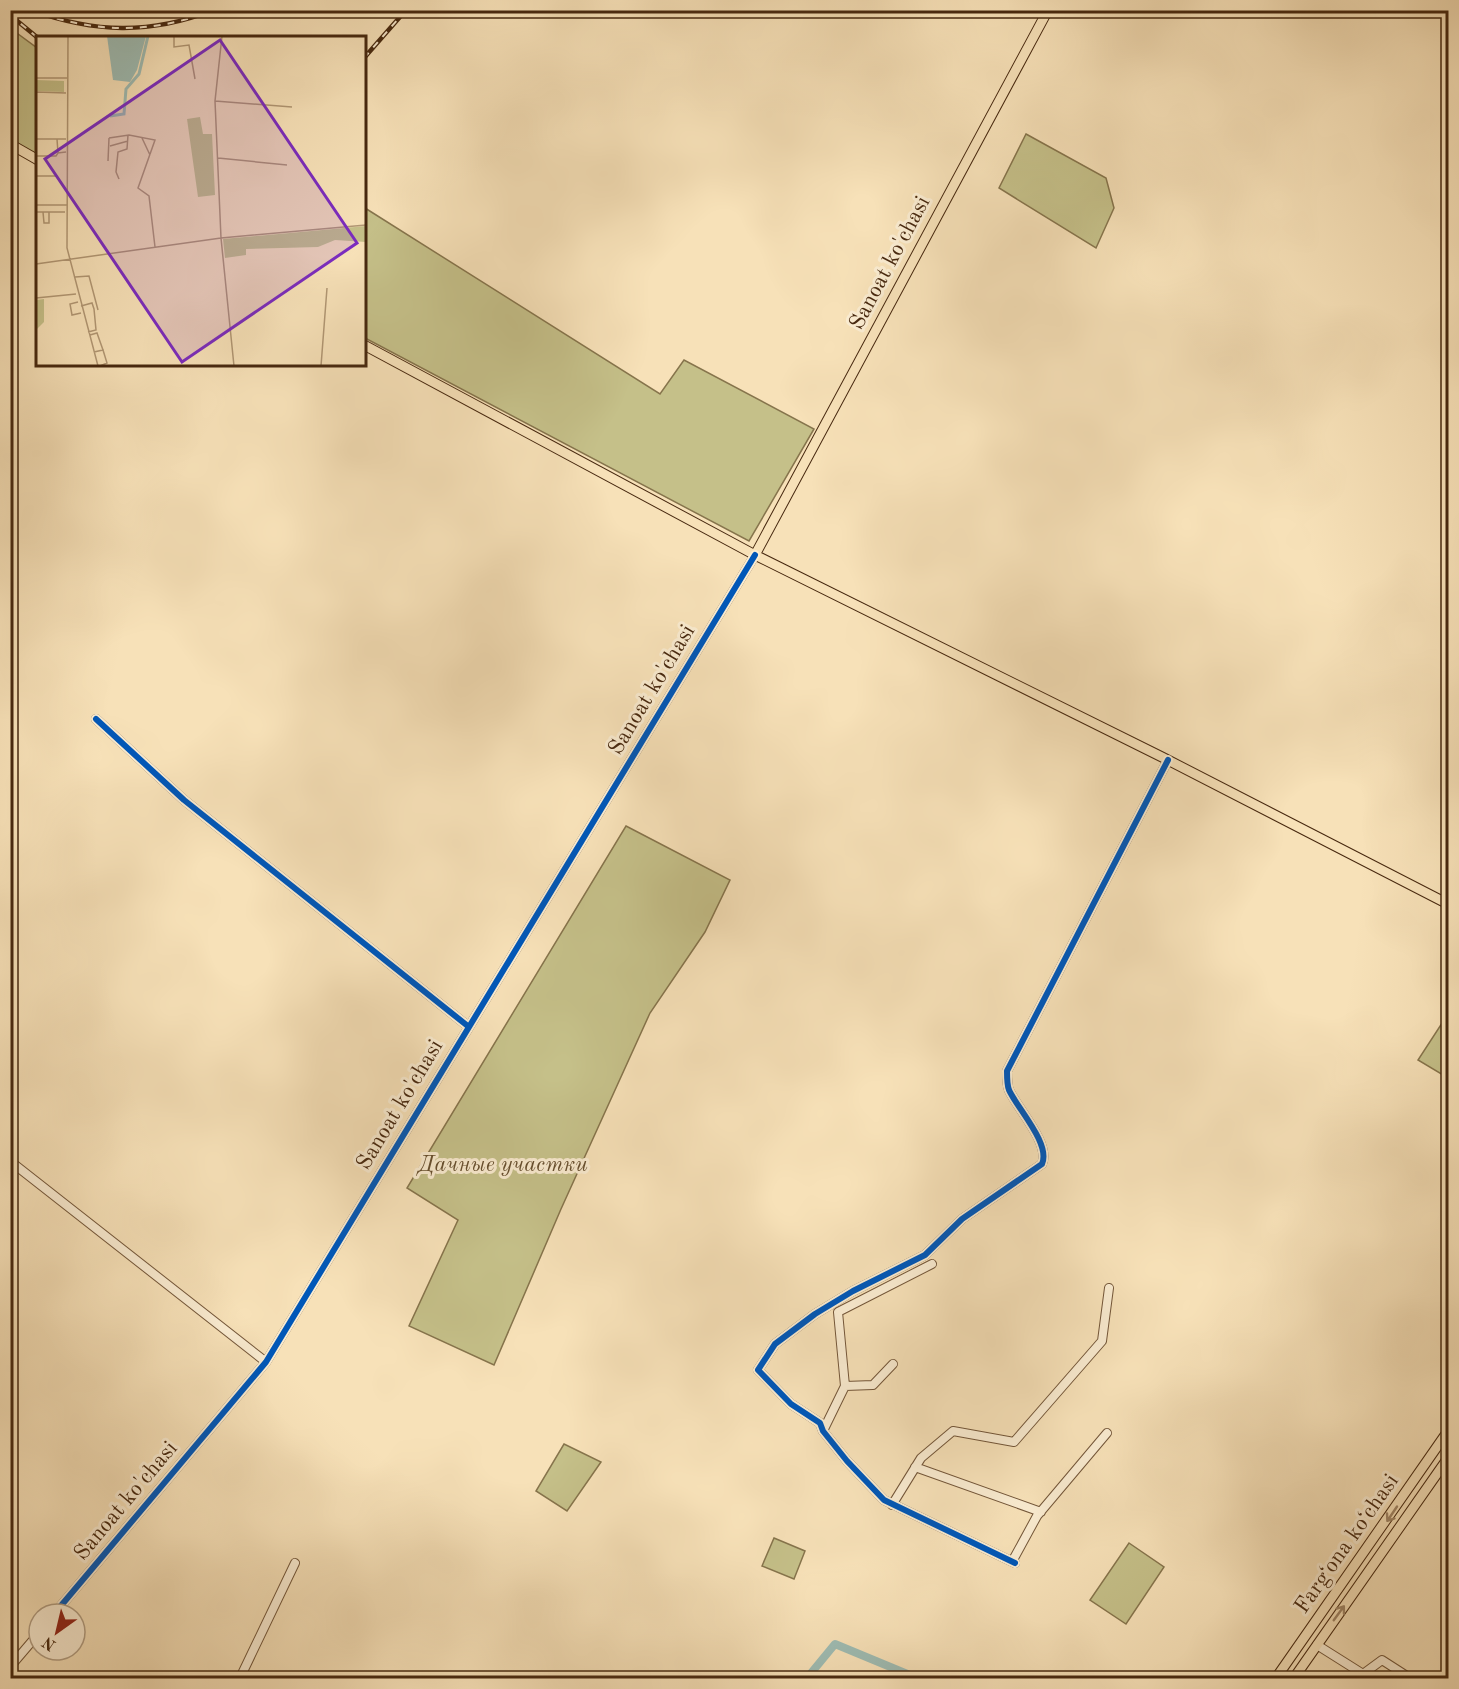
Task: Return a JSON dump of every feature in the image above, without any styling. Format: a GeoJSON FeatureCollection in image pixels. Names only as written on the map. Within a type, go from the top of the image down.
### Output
{"type":"FeatureCollection","features":[{"type":"Feature","properties":{"kind":"main road","name":"Sanoat ko'chasi"},"geometry":{"type":"LineString","coordinates":[[755,555],[1048,10]]}},
{"type":"Feature","properties":{"kind":"main road"},"geometry":{"type":"LineString","coordinates":[[10,144],[36,159]]}},
{"type":"Feature","properties":{"kind":"main road"},"geometry":{"type":"LineString","coordinates":[[366,346],[755,555],[1168,760],[1449,904]]}},
{"type":"Feature","properties":{"kind":"main road","name":"Fargʻona koʻchasi"},"geometry":{"type":"LineString","coordinates":[[1276,1678],[1449,1431]]}},
{"type":"Feature","properties":{"kind":"main road","name":"Fargʻona koʻchasi"},"geometry":{"type":"LineString","coordinates":[[1294,1678],[1449,1458]]}},
{"type":"Feature","properties":{"kind":"street","name":"Sanoat ko'chasi"},"geometry":{"type":"LineString","coordinates":[[64,1602],[266,1362],[755,555]]}},
{"type":"Feature","properties":{"kind":"street"},"geometry":{"type":"LineString","coordinates":[[96,719],[184,800],[468,1028]]}},
{"type":"Feature","properties":{"kind":"street"},"geometry":{"type":"LineString","coordinates":[[1107,1433],[1041,1512],[1014,1561],[891,1505],[847,1461],[822,1431],[820,1423],[791,1404],[758,1370],[764,1356],[775,1344],[815,1314],[853,1291],[925,1255],[962,1219],[1042,1164],[1044,1159],[1028,1119],[1008,1089],[1007,1071],[1168,760]]}},
{"type":"Feature","properties":{"kind":"street"},"geometry":{"type":"LineString","coordinates":[[10,1161],[266,1362]]}},
{"type":"Feature","properties":{"kind":"street"},"geometry":{"type":"LineString","coordinates":[[822,1431],[845,1386],[838,1312],[932,1264]]}},
{"type":"Feature","properties":{"kind":"street"},"geometry":{"type":"LineString","coordinates":[[891,1505],[921,1458],[953,1431],[1014,1442],[1102,1341],[1109,1288]]}},
{"type":"Feature","properties":{"kind":"street"},"geometry":{"type":"LineString","coordinates":[[845,1386],[873,1385],[893,1364]]}},
{"type":"Feature","properties":{"kind":"street"},"geometry":{"type":"LineString","coordinates":[[915,1467],[1041,1512]]}},
{"type":"Feature","properties":{"kind":"street"},"geometry":{"type":"LineString","coordinates":[[240,1678],[295,1563]]}},
{"type":"Feature","properties":{"kind":"street"},"geometry":{"type":"LineString","coordinates":[[1317,1645],[1361,1676],[1382,1660],[1410,1678]]}},
{"type":"Feature","properties":{"kind":"street"},"geometry":{"type":"LineString","coordinates":[[10,1666],[27,1646]]}},
{"type":"Feature","properties":{"kind":"green space"},"geometry":{"type":"Polygon","coordinates":[[[10,28],[36,47],[36,157],[11,141],[10,28]]]}},
{"type":"Feature","properties":{"kind":"green space"},"geometry":{"type":"Polygon","coordinates":[[[1026,134],[1106,178],[1114,208],[1096,248],[999,188],[1026,134]]]}},
{"type":"Feature","properties":{"kind":"green space"},"geometry":{"type":"Polygon","coordinates":[[[366,209],[660,394],[684,360],[814,429],[749,541],[366,339],[366,209]]]}},
{"type":"Feature","properties":{"kind":"green space","name":"Дачные участки"},"geometry":{"type":"Polygon","coordinates":[[[626,826],[730,880],[705,932],[650,1013],[561,1209],[494,1365],[409,1326],[458,1220],[407,1188],[626,826]]]}},
{"type":"Feature","properties":{"kind":"green space"},"geometry":{"type":"Polygon","coordinates":[[[1446,1017],[1448,1019],[1448,1078],[1418,1060],[1446,1017]]]}},
{"type":"Feature","properties":{"kind":"green space"},"geometry":{"type":"Polygon","coordinates":[[[564,1444],[601,1462],[567,1511],[536,1491],[564,1444]]]}},
{"type":"Feature","properties":{"kind":"green space"},"geometry":{"type":"Polygon","coordinates":[[[774,1538],[805,1551],[794,1579],[762,1566],[774,1538]]]}},
{"type":"Feature","properties":{"kind":"green space"},"geometry":{"type":"Polygon","coordinates":[[[1129,1543],[1164,1567],[1126,1624],[1090,1600],[1129,1543]]]}},
{"type":"Feature","properties":{"kind":"waterway"},"geometry":{"type":"LineString","coordinates":[[807,1678],[835,1644],[917,1678]]}},
{"type":"Feature","properties":{"kind":"railway"},"geometry":{"type":"LineString","coordinates":[[30,10],[77,23],[122,28],[167,24],[214,10]]}},
{"type":"Feature","properties":{"kind":"railway"},"geometry":{"type":"LineString","coordinates":[[366,56],[406,10]]}},
{"type":"Feature","properties":{"kind":"railway"},"geometry":{"type":"LineString","coordinates":[[10,15],[36,36]]}},
{"type":"Feature","properties":{"kind":"cycle path"},"geometry":{"type":"LineString","coordinates":[[64,1602],[266,1362],[755,555]]}},
{"type":"Feature","properties":{"kind":"cycle path"},"geometry":{"type":"LineString","coordinates":[[96,719],[184,800],[469,1027]]}},
{"type":"Feature","properties":{"kind":"cycle path"},"geometry":{"type":"LineString","coordinates":[[1015,1563],[884,1500],[847,1461],[823,1431],[820,1423],[791,1404],[758,1370],[775,1344],[815,1314],[853,1291],[925,1255],[962,1219],[1042,1164],[1042,1147],[1032,1126],[1009,1090],[1007,1071],[1168,760]]}}]}
